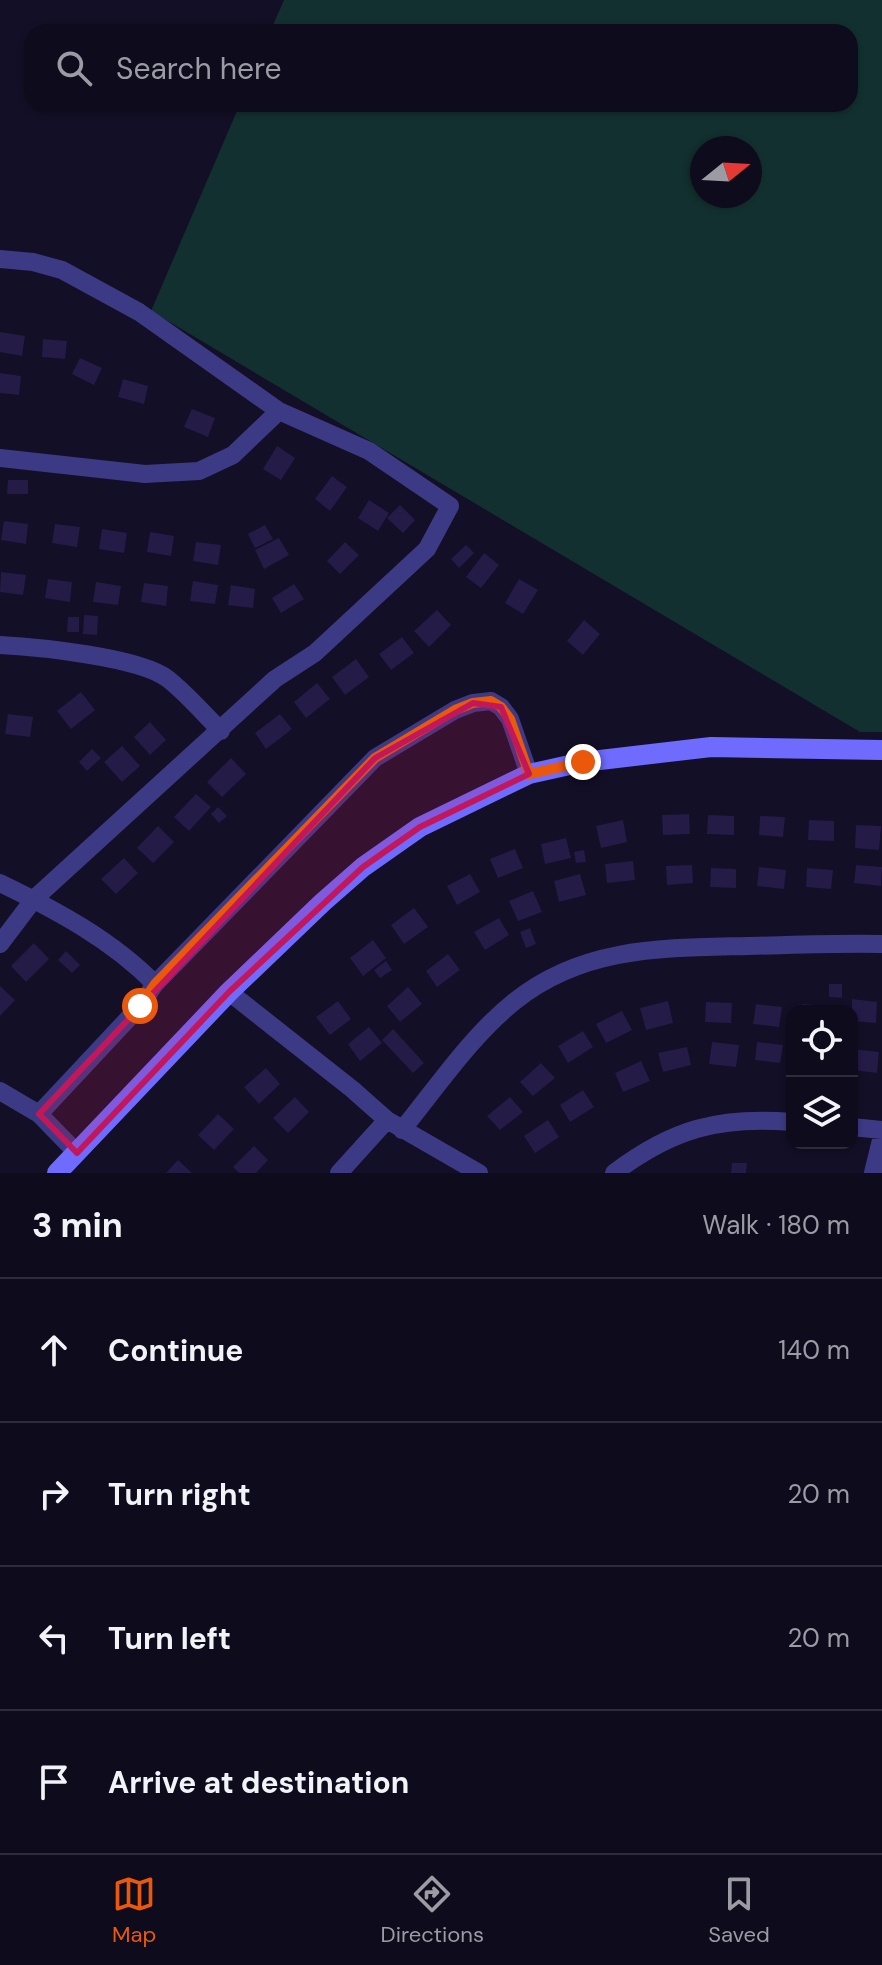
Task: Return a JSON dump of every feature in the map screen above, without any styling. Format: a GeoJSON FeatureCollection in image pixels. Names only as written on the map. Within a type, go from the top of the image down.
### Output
{"type":"FeatureCollection","features":[{"type":"Feature","properties":{"kind":"street"},"geometry":{"type":"LineString","coordinates":[[0,259],[33,262],[62,270],[139,312],[279,411],[369,451],[450,506],[427,549],[315,653],[275,679],[34,899],[0,944]]}},
{"type":"Feature","properties":{"kind":"street"},"geometry":{"type":"LineString","coordinates":[[0,458],[145,474],[199,471],[233,455],[279,411]]}},
{"type":"Feature","properties":{"kind":"street"},"geometry":{"type":"LineString","coordinates":[[0,645],[26,646],[144,668],[166,677],[221,731]]}},
{"type":"Feature","properties":{"kind":"street"},"geometry":{"type":"LineString","coordinates":[[39,1114],[140,1006],[155,984],[375,758],[455,710],[473,703],[491,701],[501,707],[510,719],[529,774]]}},
{"type":"Feature","properties":{"kind":"street"},"geometry":{"type":"LineString","coordinates":[[57,1173],[229,992],[363,867],[420,827],[529,774],[583,762],[711,747],[882,750]]}},
{"type":"Feature","properties":{"kind":"street"},"geometry":{"type":"LineString","coordinates":[[0,883],[34,899],[107,943],[132,960],[155,984]]}},
{"type":"Feature","properties":{"kind":"street"},"geometry":{"type":"LineString","coordinates":[[339,1173],[395,1125],[488,1025],[516,1000],[558,975],[592,961],[646,949],[882,944]]}},
{"type":"Feature","properties":{"kind":"street"},"geometry":{"type":"LineString","coordinates":[[229,992],[395,1125],[479,1173]]}},
{"type":"Feature","properties":{"kind":"street"},"geometry":{"type":"LineString","coordinates":[[0,1091],[39,1114],[77,1153]]}},
{"type":"Feature","properties":{"kind":"street"},"geometry":{"type":"LineString","coordinates":[[614,1173],[645,1149],[693,1128],[767,1120],[786,1122]]}},
{"type":"Feature","properties":{"kind":"street"},"geometry":{"type":"LineString","coordinates":[[858,1128],[882,1130]]}},
{"type":"Feature","properties":{"kind":"street"},"geometry":{"type":"LineString","coordinates":[[873,1173],[882,1136]]}},
{"type":"Feature","properties":{"kind":"highlighted area"},"geometry":{"type":"Polygon","coordinates":[[[473,703],[501,707],[529,774],[420,827],[363,867],[229,992],[77,1153],[39,1114],[375,758],[473,703]]]}},
{"type":"Feature","properties":{"kind":"green space"},"geometry":{"type":"Polygon","coordinates":[[[284,0],[882,0],[882,732],[860,732],[151,311],[237,112],[858,112],[858,24],[274,24],[284,0]]]}},
{"type":"Feature","properties":{"kind":"building"},"geometry":{"type":"Polygon","coordinates":[[[0,332],[25,336],[22,356],[0,352],[0,332]]]}},
{"type":"Feature","properties":{"kind":"building"},"geometry":{"type":"Polygon","coordinates":[[[43,339],[67,341],[65,359],[42,357],[43,339]]]}},
{"type":"Feature","properties":{"kind":"building"},"geometry":{"type":"Polygon","coordinates":[[[80,358],[102,368],[94,385],[72,374],[80,358]]]}},
{"type":"Feature","properties":{"kind":"building"},"geometry":{"type":"Polygon","coordinates":[[[0,373],[21,376],[19,395],[0,393],[0,373]]]}},
{"type":"Feature","properties":{"kind":"building"},"geometry":{"type":"Polygon","coordinates":[[[123,379],[148,386],[144,404],[118,397],[123,379]]]}},
{"type":"Feature","properties":{"kind":"building"},"geometry":{"type":"Polygon","coordinates":[[[192,409],[215,418],[208,437],[184,427],[192,409]]]}},
{"type":"Feature","properties":{"kind":"building"},"geometry":{"type":"Polygon","coordinates":[[[277,446],[295,458],[281,480],[263,469],[277,446]]]}},
{"type":"Feature","properties":{"kind":"building"},"geometry":{"type":"Polygon","coordinates":[[[332,476],[347,487],[330,511],[315,499],[332,476]]]}},
{"type":"Feature","properties":{"kind":"building"},"geometry":{"type":"Polygon","coordinates":[[[8,480],[28,480],[28,494],[7,494],[8,480]]]}},
{"type":"Feature","properties":{"kind":"building"},"geometry":{"type":"Polygon","coordinates":[[[369,500],[389,513],[378,531],[358,518],[369,500]]]}},
{"type":"Feature","properties":{"kind":"building"},"geometry":{"type":"Polygon","coordinates":[[[400,505],[415,520],[403,533],[387,518],[400,505]]]}},
{"type":"Feature","properties":{"kind":"building"},"geometry":{"type":"Polygon","coordinates":[[[4,521],[28,524],[26,544],[1,540],[4,521]]]}},
{"type":"Feature","properties":{"kind":"building"},"geometry":{"type":"Polygon","coordinates":[[[55,524],[80,527],[77,547],[52,543],[55,524]]]}},
{"type":"Feature","properties":{"kind":"building"},"geometry":{"type":"Polygon","coordinates":[[[265,525],[273,539],[255,548],[248,534],[265,525]]]}},
{"type":"Feature","properties":{"kind":"building"},"geometry":{"type":"Polygon","coordinates":[[[102,529],[127,533],[124,553],[99,549],[102,529]]]}},
{"type":"Feature","properties":{"kind":"building"},"geometry":{"type":"Polygon","coordinates":[[[150,532],[174,536],[171,556],[147,552],[150,532]]]}},
{"type":"Feature","properties":{"kind":"building"},"geometry":{"type":"Polygon","coordinates":[[[279,538],[289,555],[264,569],[255,550],[279,538]]]}},
{"type":"Feature","properties":{"kind":"building"},"geometry":{"type":"Polygon","coordinates":[[[196,542],[221,545],[218,565],[193,561],[196,542]]]}},
{"type":"Feature","properties":{"kind":"building"},"geometry":{"type":"Polygon","coordinates":[[[345,542],[359,555],[340,574],[327,561],[345,542]]]}},
{"type":"Feature","properties":{"kind":"building"},"geometry":{"type":"Polygon","coordinates":[[[466,545],[474,553],[459,568],[451,559],[466,545]]]}},
{"type":"Feature","properties":{"kind":"building"},"geometry":{"type":"Polygon","coordinates":[[[484,553],[499,565],[481,588],[466,577],[484,553]]]}},
{"type":"Feature","properties":{"kind":"building"},"geometry":{"type":"Polygon","coordinates":[[[1,572],[26,575],[23,595],[0,592],[1,572]]]}},
{"type":"Feature","properties":{"kind":"building"},"geometry":{"type":"Polygon","coordinates":[[[48,579],[72,582],[70,602],[45,598],[48,579]]]}},
{"type":"Feature","properties":{"kind":"building"},"geometry":{"type":"Polygon","coordinates":[[[519,579],[538,590],[523,614],[505,603],[519,579]]]}},
{"type":"Feature","properties":{"kind":"building"},"geometry":{"type":"Polygon","coordinates":[[[193,581],[218,585],[215,604],[190,601],[193,581]]]}},
{"type":"Feature","properties":{"kind":"building"},"geometry":{"type":"Polygon","coordinates":[[[96,582],[121,586],[118,605],[93,602],[96,582]]]}},
{"type":"Feature","properties":{"kind":"building"},"geometry":{"type":"Polygon","coordinates":[[[144,583],[168,586],[166,606],[141,602],[144,583]]]}},
{"type":"Feature","properties":{"kind":"building"},"geometry":{"type":"Polygon","coordinates":[[[294,584],[304,599],[281,613],[272,598],[294,584]]]}},
{"type":"Feature","properties":{"kind":"building"},"geometry":{"type":"Polygon","coordinates":[[[231,585],[255,589],[253,608],[228,605],[231,585]]]}},
{"type":"Feature","properties":{"kind":"building"},"geometry":{"type":"Polygon","coordinates":[[[437,610],[451,625],[429,647],[414,631],[437,610]]]}},
{"type":"Feature","properties":{"kind":"building"},"geometry":{"type":"Polygon","coordinates":[[[84,615],[98,616],[97,635],[83,634],[84,615]]]}},
{"type":"Feature","properties":{"kind":"building"},"geometry":{"type":"Polygon","coordinates":[[[68,617],[79,617],[79,632],[67,632],[68,617]]]}},
{"type":"Feature","properties":{"kind":"building"},"geometry":{"type":"Polygon","coordinates":[[[584,620],[600,634],[583,655],[567,641],[584,620]]]}},
{"type":"Feature","properties":{"kind":"building"},"geometry":{"type":"Polygon","coordinates":[[[402,637],[414,653],[391,670],[379,654],[402,637]]]}},
{"type":"Feature","properties":{"kind":"building"},"geometry":{"type":"Polygon","coordinates":[[[356,659],[369,677],[345,695],[332,677],[356,659]]]}},
{"type":"Feature","properties":{"kind":"building"},"geometry":{"type":"Polygon","coordinates":[[[317,683],[330,699],[306,718],[294,702],[317,683]]]}},
{"type":"Feature","properties":{"kind":"building"},"geometry":{"type":"Polygon","coordinates":[[[81,692],[95,710],[71,729],[57,711],[81,692]]]}},
{"type":"Feature","properties":{"kind":"building"},"geometry":{"type":"Polygon","coordinates":[[[8,714],[33,717],[30,737],[5,734],[8,714]]]}},
{"type":"Feature","properties":{"kind":"building"},"geometry":{"type":"Polygon","coordinates":[[[280,714],[292,729],[266,749],[255,733],[280,714]]]}},
{"type":"Feature","properties":{"kind":"building"},"geometry":{"type":"Polygon","coordinates":[[[150,722],[166,740],[150,755],[134,737],[150,722]]]}},
{"type":"Feature","properties":{"kind":"building"},"geometry":{"type":"Polygon","coordinates":[[[122,746],[140,766],[122,782],[104,762],[122,746]]]}},
{"type":"Feature","properties":{"kind":"building"},"geometry":{"type":"Polygon","coordinates":[[[92,749],[101,758],[87,771],[79,762],[92,749]]]}},
{"type":"Feature","properties":{"kind":"building"},"geometry":{"type":"Polygon","coordinates":[[[231,758],[246,774],[222,797],[207,782],[231,758]]]}},
{"type":"Feature","properties":{"kind":"building"},"geometry":{"type":"Polygon","coordinates":[[[196,794],[211,807],[189,831],[174,817],[196,794]]]}},
{"type":"Feature","properties":{"kind":"building"},"geometry":{"type":"Polygon","coordinates":[[[218,807],[227,816],[219,823],[211,814],[218,807]]]}},
{"type":"Feature","properties":{"kind":"building"},"geometry":{"type":"Polygon","coordinates":[[[689,814],[690,834],[663,835],[662,815],[689,814]]]}},
{"type":"Feature","properties":{"kind":"building"},"geometry":{"type":"Polygon","coordinates":[[[708,815],[734,816],[734,835],[707,834],[708,815]]]}},
{"type":"Feature","properties":{"kind":"building"},"geometry":{"type":"Polygon","coordinates":[[[760,816],[785,817],[783,837],[759,835],[760,816]]]}},
{"type":"Feature","properties":{"kind":"building"},"geometry":{"type":"Polygon","coordinates":[[[623,820],[627,842],[601,848],[596,826],[623,820]]]}},
{"type":"Feature","properties":{"kind":"building"},"geometry":{"type":"Polygon","coordinates":[[[809,820],[834,821],[834,841],[808,840],[809,820]]]}},
{"type":"Feature","properties":{"kind":"building"},"geometry":{"type":"Polygon","coordinates":[[[856,825],[881,826],[879,850],[855,848],[856,825]]]}},
{"type":"Feature","properties":{"kind":"building"},"geometry":{"type":"Polygon","coordinates":[[[158,826],[174,842],[153,863],[137,848],[158,826]]]}},
{"type":"Feature","properties":{"kind":"building"},"geometry":{"type":"Polygon","coordinates":[[[566,838],[571,858],[545,864],[541,844],[566,838]]]}},
{"type":"Feature","properties":{"kind":"building"},"geometry":{"type":"Polygon","coordinates":[[[515,849],[523,868],[498,878],[490,859],[515,849]]]}},
{"type":"Feature","properties":{"kind":"building"},"geometry":{"type":"Polygon","coordinates":[[[584,850],[586,862],[576,863],[574,852],[584,850]]]}},
{"type":"Feature","properties":{"kind":"building"},"geometry":{"type":"Polygon","coordinates":[[[124,858],[138,873],[116,894],[101,879],[124,858]]]}},
{"type":"Feature","properties":{"kind":"building"},"geometry":{"type":"Polygon","coordinates":[[[633,861],[635,880],[607,883],[605,864],[633,861]]]}},
{"type":"Feature","properties":{"kind":"building"},"geometry":{"type":"Polygon","coordinates":[[[692,865],[693,883],[667,885],[666,866],[692,865]]]}},
{"type":"Feature","properties":{"kind":"building"},"geometry":{"type":"Polygon","coordinates":[[[856,865],[882,867],[881,886],[854,883],[856,865]]]}},
{"type":"Feature","properties":{"kind":"building"},"geometry":{"type":"Polygon","coordinates":[[[759,867],[786,870],[784,889],[757,886],[759,867]]]}},
{"type":"Feature","properties":{"kind":"building"},"geometry":{"type":"Polygon","coordinates":[[[711,868],[736,869],[736,888],[710,887],[711,868]]]}},
{"type":"Feature","properties":{"kind":"building"},"geometry":{"type":"Polygon","coordinates":[[[807,868],[833,870],[831,889],[806,887],[807,868]]]}},
{"type":"Feature","properties":{"kind":"building"},"geometry":{"type":"Polygon","coordinates":[[[470,874],[480,892],[457,905],[447,886],[470,874]]]}},
{"type":"Feature","properties":{"kind":"building"},"geometry":{"type":"Polygon","coordinates":[[[580,874],[586,895],[559,902],[554,881],[580,874]]]}},
{"type":"Feature","properties":{"kind":"building"},"geometry":{"type":"Polygon","coordinates":[[[533,891],[542,912],[518,921],[509,901],[533,891]]]}},
{"type":"Feature","properties":{"kind":"building"},"geometry":{"type":"Polygon","coordinates":[[[414,908],[428,927],[404,944],[391,925],[414,908]]]}},
{"type":"Feature","properties":{"kind":"building"},"geometry":{"type":"Polygon","coordinates":[[[499,918],[509,935],[485,950],[474,932],[499,918]]]}},
{"type":"Feature","properties":{"kind":"building"},"geometry":{"type":"Polygon","coordinates":[[[530,928],[536,944],[526,948],[520,932],[530,928]]]}},
{"type":"Feature","properties":{"kind":"building"},"geometry":{"type":"Polygon","coordinates":[[[373,940],[386,958],[363,976],[350,958],[373,940]]]}},
{"type":"Feature","properties":{"kind":"building"},"geometry":{"type":"Polygon","coordinates":[[[34,943],[49,959],[26,982],[11,966],[34,943]]]}},
{"type":"Feature","properties":{"kind":"building"},"geometry":{"type":"Polygon","coordinates":[[[66,951],[80,965],[72,973],[58,960],[66,951]]]}},
{"type":"Feature","properties":{"kind":"building"},"geometry":{"type":"Polygon","coordinates":[[[448,954],[460,970],[437,987],[426,971],[448,954]]]}},
{"type":"Feature","properties":{"kind":"building"},"geometry":{"type":"Polygon","coordinates":[[[386,961],[392,970],[380,978],[374,970],[386,961]]]}},
{"type":"Feature","properties":{"kind":"building"},"geometry":{"type":"Polygon","coordinates":[[[829,984],[842,984],[842,998],[829,997],[829,984]]]}},
{"type":"Feature","properties":{"kind":"building"},"geometry":{"type":"Polygon","coordinates":[[[0,986],[15,1000],[0,1016],[0,986]]]}},
{"type":"Feature","properties":{"kind":"building"},"geometry":{"type":"Polygon","coordinates":[[[408,987],[422,1004],[400,1022],[387,1006],[408,987]]]}},
{"type":"Feature","properties":{"kind":"building"},"geometry":{"type":"Polygon","coordinates":[[[852,999],[877,1002],[876,1023],[858,1022],[858,1005],[852,1005],[852,999]]]}},
{"type":"Feature","properties":{"kind":"building"},"geometry":{"type":"Polygon","coordinates":[[[338,1001],[351,1019],[330,1035],[316,1017],[338,1001]]]}},
{"type":"Feature","properties":{"kind":"building"},"geometry":{"type":"Polygon","coordinates":[[[668,1001],[673,1023],[646,1030],[640,1008],[668,1001]]]}},
{"type":"Feature","properties":{"kind":"building"},"geometry":{"type":"Polygon","coordinates":[[[706,1002],[732,1003],[731,1023],[705,1022],[706,1002]]]}},
{"type":"Feature","properties":{"kind":"building"},"geometry":{"type":"Polygon","coordinates":[[[756,1004],[782,1007],[779,1027],[753,1024],[756,1004]]]}},
{"type":"Feature","properties":{"kind":"building"},"geometry":{"type":"Polygon","coordinates":[[[622,1011],[632,1030],[606,1043],[596,1024],[622,1011]]]}},
{"type":"Feature","properties":{"kind":"building"},"geometry":{"type":"Polygon","coordinates":[[[369,1027],[382,1043],[360,1061],[348,1044],[369,1027]]]}},
{"type":"Feature","properties":{"kind":"building"},"geometry":{"type":"Polygon","coordinates":[[[393,1029],[424,1063],[413,1073],[382,1040],[393,1029]]]}},
{"type":"Feature","properties":{"kind":"building"},"geometry":{"type":"Polygon","coordinates":[[[583,1031],[593,1047],[568,1063],[558,1046],[583,1031]]]}},
{"type":"Feature","properties":{"kind":"building"},"geometry":{"type":"Polygon","coordinates":[[[712,1042],[739,1045],[736,1067],[709,1064],[712,1042]]]}},
{"type":"Feature","properties":{"kind":"building"},"geometry":{"type":"Polygon","coordinates":[[[757,1042],[783,1045],[780,1063],[755,1060],[757,1042]]]}},
{"type":"Feature","properties":{"kind":"building"},"geometry":{"type":"Polygon","coordinates":[[[687,1047],[691,1065],[663,1072],[658,1053],[687,1047]]]}},
{"type":"Feature","properties":{"kind":"building"},"geometry":{"type":"Polygon","coordinates":[[[858,1050],[879,1052],[877,1073],[858,1071],[858,1050]]]}},
{"type":"Feature","properties":{"kind":"building"},"geometry":{"type":"Polygon","coordinates":[[[641,1061],[650,1081],[623,1092],[615,1073],[641,1061]]]}},
{"type":"Feature","properties":{"kind":"building"},"geometry":{"type":"Polygon","coordinates":[[[541,1063],[555,1078],[533,1096],[520,1082],[541,1063]]]}},
{"type":"Feature","properties":{"kind":"building"},"geometry":{"type":"Polygon","coordinates":[[[266,1068],[280,1084],[259,1104],[244,1087],[266,1068]]]}},
{"type":"Feature","properties":{"kind":"building"},"geometry":{"type":"Polygon","coordinates":[[[583,1090],[594,1107],[570,1122],[560,1105],[583,1090]]]}},
{"type":"Feature","properties":{"kind":"building"},"geometry":{"type":"Polygon","coordinates":[[[295,1097],[309,1112],[288,1133],[273,1118],[295,1097]]]}},
{"type":"Feature","properties":{"kind":"building"},"geometry":{"type":"Polygon","coordinates":[[[510,1097],[523,1112],[500,1130],[487,1116],[510,1097]]]}},
{"type":"Feature","properties":{"kind":"building"},"geometry":{"type":"Polygon","coordinates":[[[218,1114],[234,1129],[214,1150],[198,1135],[218,1114]]]}},
{"type":"Feature","properties":{"kind":"building"},"geometry":{"type":"Polygon","coordinates":[[[548,1120],[559,1137],[535,1153],[524,1136],[548,1120]]]}},
{"type":"Feature","properties":{"kind":"building"},"geometry":{"type":"Polygon","coordinates":[[[254,1146],[268,1160],[256,1173],[239,1173],[233,1167],[254,1146]]]}},
{"type":"Feature","properties":{"kind":"building"},"geometry":{"type":"Polygon","coordinates":[[[178,1160],[192,1173],[166,1173],[178,1160]]]}},
{"type":"Feature","properties":{"kind":"building"},"geometry":{"type":"Polygon","coordinates":[[[732,1163],[747,1163],[746,1173],[731,1173],[732,1163]]]}},
{"type":"Feature","properties":{"kind":"route"},"geometry":{"type":"LineString","coordinates":[[140,1006],[155,984],[375,758],[455,710],[473,703],[491,701],[501,707],[510,719],[529,774],[583,762]]}}]}
